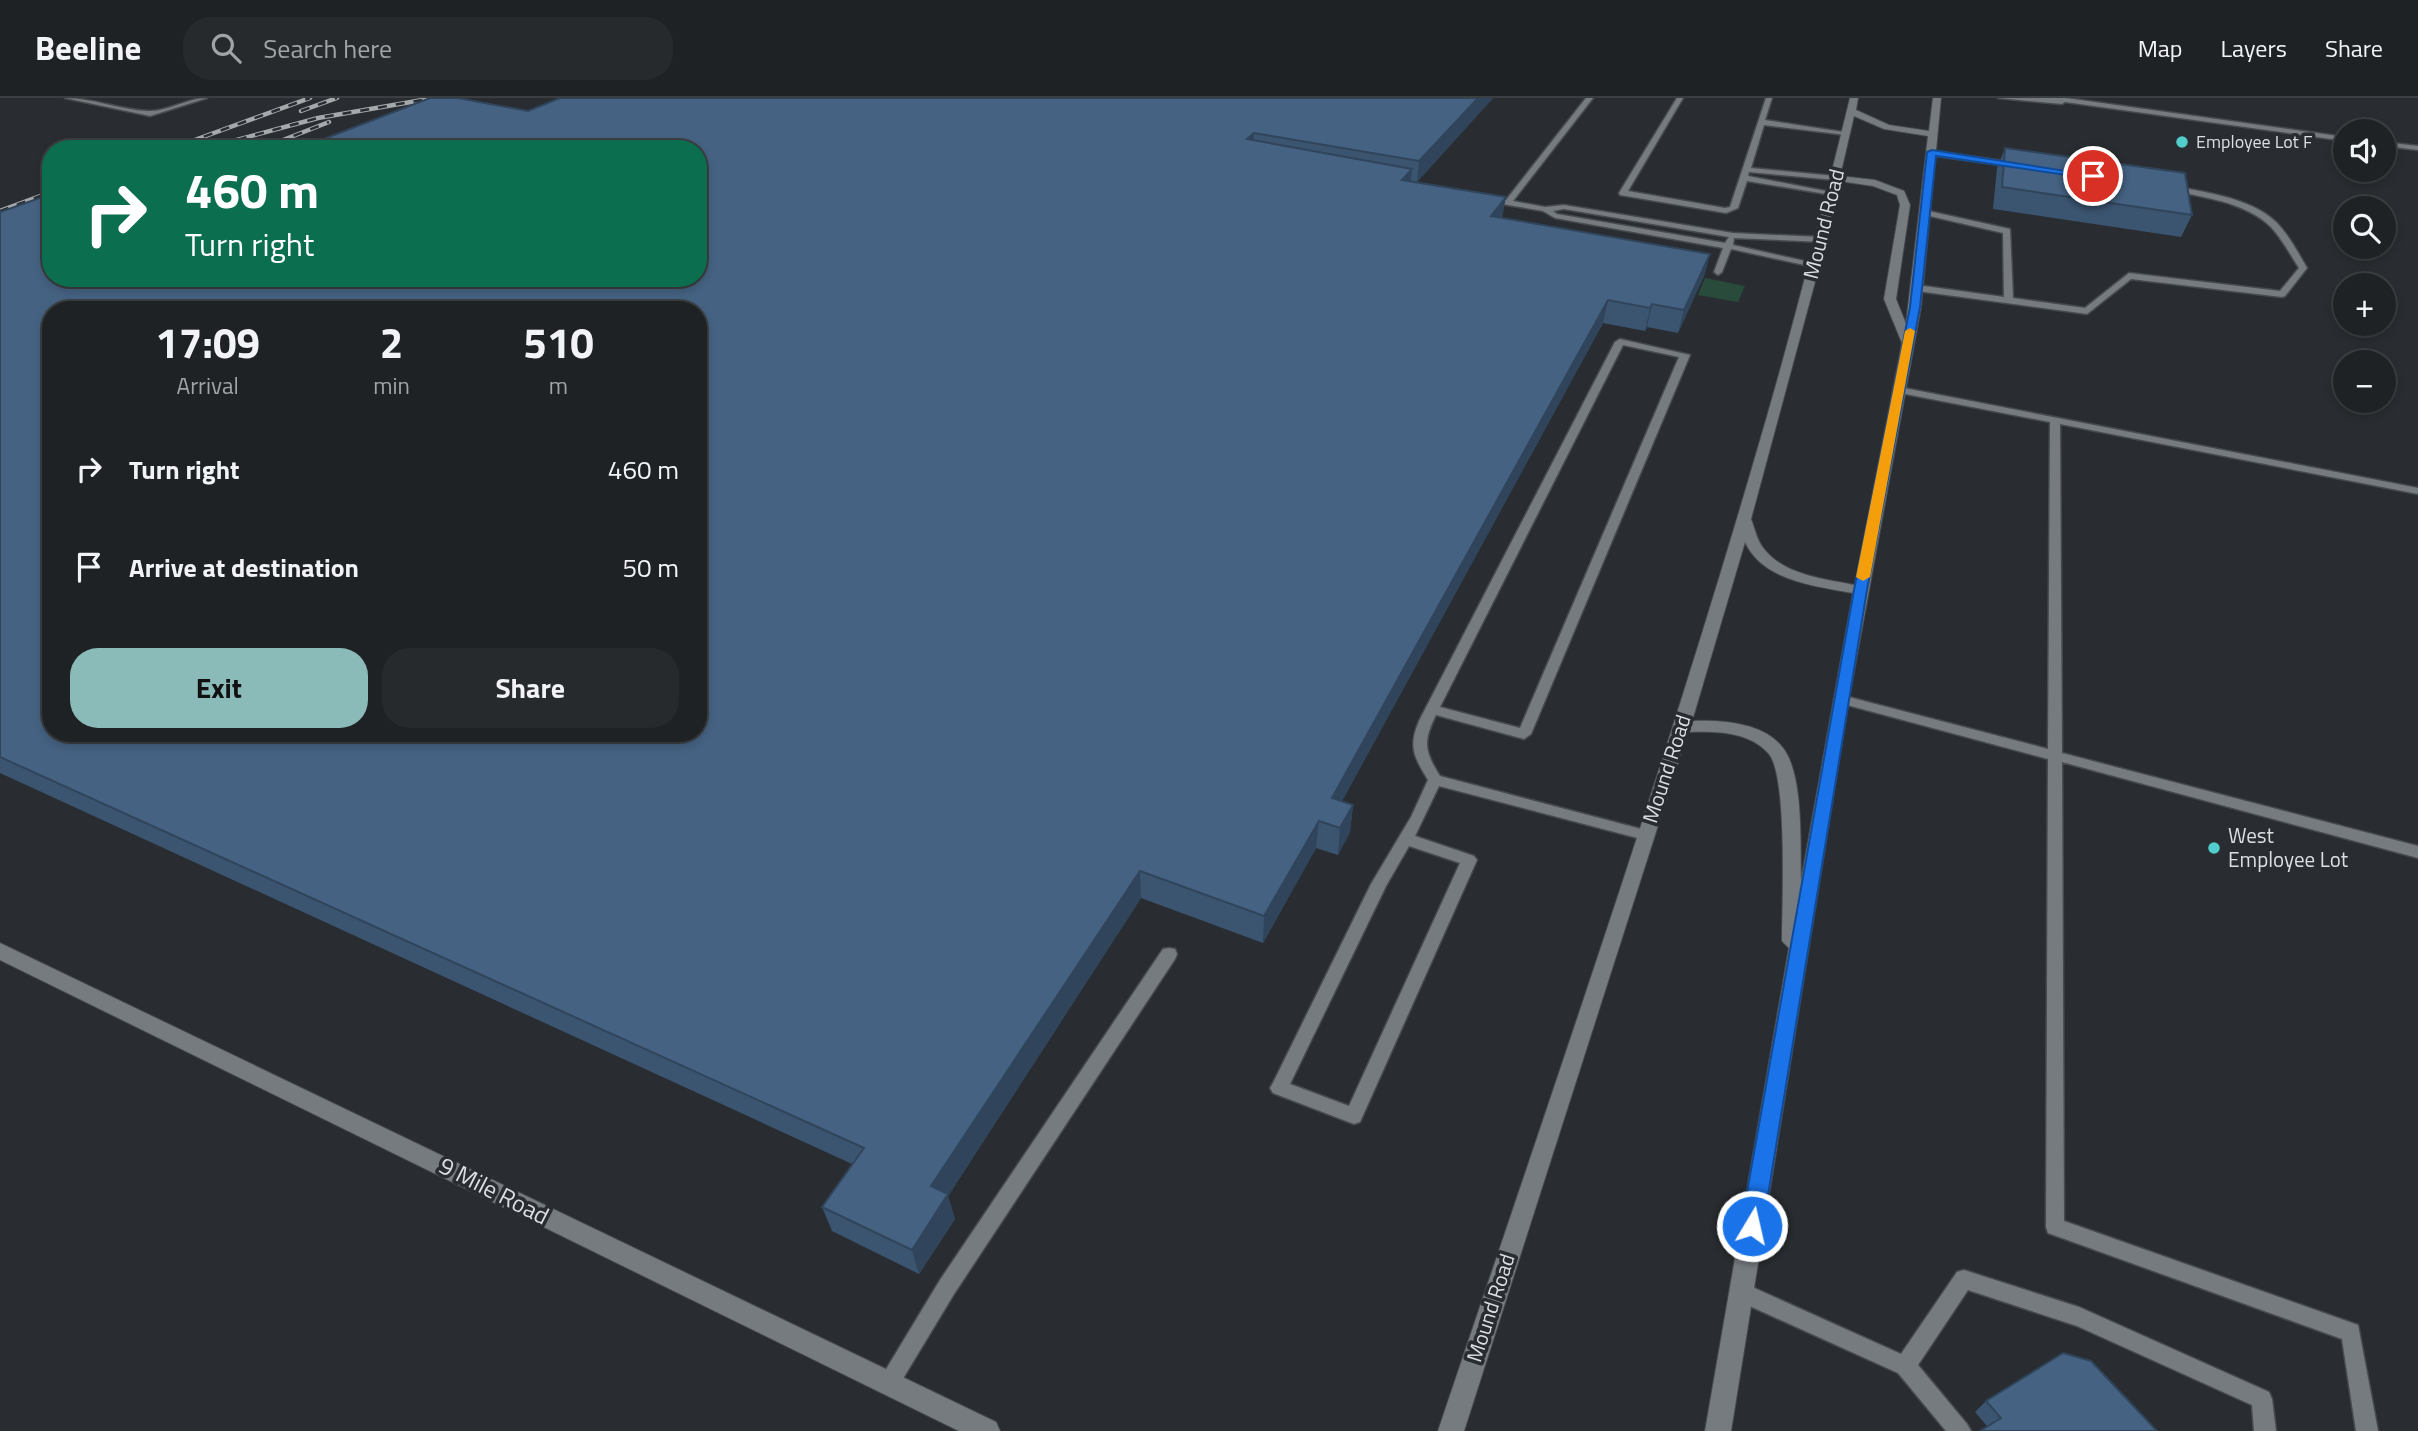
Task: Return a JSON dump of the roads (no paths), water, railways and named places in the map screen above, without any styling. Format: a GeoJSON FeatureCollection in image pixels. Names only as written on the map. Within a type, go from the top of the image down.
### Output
{"type":"FeatureCollection","features":[{"type":"Feature","properties":{"kind":"main road","name":"Mound Road"},"geometry":{"type":"LineString","coordinates":[[1451,1431],[1681,727],[1745,520],[1815,266],[1854,98]]}},
{"type":"Feature","properties":{"kind":"main road"},"geometry":{"type":"LineString","coordinates":[[1718,1431],[1860,590],[1908,343],[1937,98]]}},
{"type":"Feature","properties":{"kind":"main road"},"geometry":{"type":"LineString","coordinates":[[1851,111],[1887,127],[1934,134]]}},
{"type":"Feature","properties":{"kind":"main road"},"geometry":{"type":"LineString","coordinates":[[1835,178],[1875,183],[1901,193],[1905,205],[1890,299],[1908,343]]}},
{"type":"Feature","properties":{"kind":"main road"},"geometry":{"type":"LineString","coordinates":[[1745,520],[1758,552],[1780,569],[1810,580],[1860,590]]}},
{"type":"Feature","properties":{"kind":"main road"},"geometry":{"type":"LineString","coordinates":[[1681,727],[1713,725],[1730,728],[1766,743],[1783,761],[1787,797],[1793,980]]}},
{"type":"Feature","properties":{"kind":"main road","name":"9 Mile Road"},"geometry":{"type":"LineString","coordinates":[[0,951],[987,1431]]}},
{"type":"Feature","properties":{"kind":"lane"},"geometry":{"type":"LineString","coordinates":[[68,98],[150,114],[204,98]]}},
{"type":"Feature","properties":{"kind":"lane"},"geometry":{"type":"LineString","coordinates":[[1508,202],[1566,133],[1590,98]]}},
{"type":"Feature","properties":{"kind":"lane"},"geometry":{"type":"LineString","coordinates":[[1681,98],[1623,193],[1646,199],[1731,211],[1769,98]]}},
{"type":"Feature","properties":{"kind":"lane"},"geometry":{"type":"LineString","coordinates":[[2001,98],[2068,102],[2333,137]]}},
{"type":"Feature","properties":{"kind":"lane"},"geometry":{"type":"LineString","coordinates":[[2051,98],[2068,102]]}},
{"type":"Feature","properties":{"kind":"lane"},"geometry":{"type":"LineString","coordinates":[[1763,118],[1847,129]]}},
{"type":"Feature","properties":{"kind":"lane"},"geometry":{"type":"LineString","coordinates":[[2396,145],[2418,148]]}},
{"type":"Feature","properties":{"kind":"lane"},"geometry":{"type":"LineString","coordinates":[[1932,152],[2027,166]]}},
{"type":"Feature","properties":{"kind":"lane"},"geometry":{"type":"LineString","coordinates":[[1746,169],[1835,178]]}},
{"type":"Feature","properties":{"kind":"lane"},"geometry":{"type":"LineString","coordinates":[[1744,178],[1832,193]]}},
{"type":"Feature","properties":{"kind":"lane"},"geometry":{"type":"LineString","coordinates":[[1916,288],[2087,311],[2129,276],[2282,294],[2303,268],[2282,234],[2264,217],[2198,192],[2159,186]]}},
{"type":"Feature","properties":{"kind":"lane"},"geometry":{"type":"LineString","coordinates":[[1481,198],[1545,209],[1564,207],[1733,235],[1821,240]]}},
{"type":"Feature","properties":{"kind":"lane"},"geometry":{"type":"LineString","coordinates":[[1545,209],[1576,224],[1609,226],[1728,246],[1815,266]]}},
{"type":"Feature","properties":{"kind":"lane"},"geometry":{"type":"LineString","coordinates":[[1924,212],[2007,232],[2009,302]]}},
{"type":"Feature","properties":{"kind":"lane"},"geometry":{"type":"LineString","coordinates":[[1609,226],[1615,216]]}},
{"type":"Feature","properties":{"kind":"lane"},"geometry":{"type":"LineString","coordinates":[[1718,272],[1733,235]]}},
{"type":"Feature","properties":{"kind":"lane"},"geometry":{"type":"LineString","coordinates":[[1432,709],[1524,734],[1685,355],[1620,342],[1417,738],[1421,757],[1435,780],[1646,835]]}},
{"type":"Feature","properties":{"kind":"lane"},"geometry":{"type":"LineString","coordinates":[[1899,390],[2418,491]]}},
{"type":"Feature","properties":{"kind":"lane"},"geometry":{"type":"LineString","coordinates":[[2055,421],[2055,1227],[2351,1332],[2367,1431]]}},
{"type":"Feature","properties":{"kind":"lane"},"geometry":{"type":"LineString","coordinates":[[1841,699],[2418,852]]}},
{"type":"Feature","properties":{"kind":"lane"},"geometry":{"type":"LineString","coordinates":[[1406,839],[1469,860],[1353,1116],[1279,1088],[1379,884],[1406,839],[1435,780]]}},
{"type":"Feature","properties":{"kind":"lane"},"geometry":{"type":"LineString","coordinates":[[889,1383],[947,1287],[1169,954]]}},
{"type":"Feature","properties":{"kind":"lane"},"geometry":{"type":"LineString","coordinates":[[1905,1366],[1964,1279],[2079,1317],[2262,1399],[2264,1431]]}},
{"type":"Feature","properties":{"kind":"lane"},"geometry":{"type":"LineString","coordinates":[[1741,1292],[1905,1366],[1960,1431]]}},
{"type":"Feature","properties":{"kind":"railway"},"geometry":{"type":"LineString","coordinates":[[195,140],[310,98]]}},
{"type":"Feature","properties":{"kind":"railway"},"geometry":{"type":"LineString","coordinates":[[301,111],[337,98]]}},
{"type":"Feature","properties":{"kind":"railway"},"geometry":{"type":"LineString","coordinates":[[236,140],[318,118],[434,98]]}},
{"type":"Feature","properties":{"kind":"railway"},"geometry":{"type":"LineString","coordinates":[[283,140],[329,122]]}},
{"type":"Feature","properties":{"kind":"railway"},"geometry":{"type":"LineString","coordinates":[[0,211],[42,195]]}},
{"type":"Feature","properties":{"kind":"place","name":"Employee Lot F"},"geometry":{"type":"Point","coordinates":[2182,142]}},
{"type":"Feature","properties":{"kind":"place","name":"West Employee Lot"},"geometry":{"type":"Point","coordinates":[2214,848]}}]}
